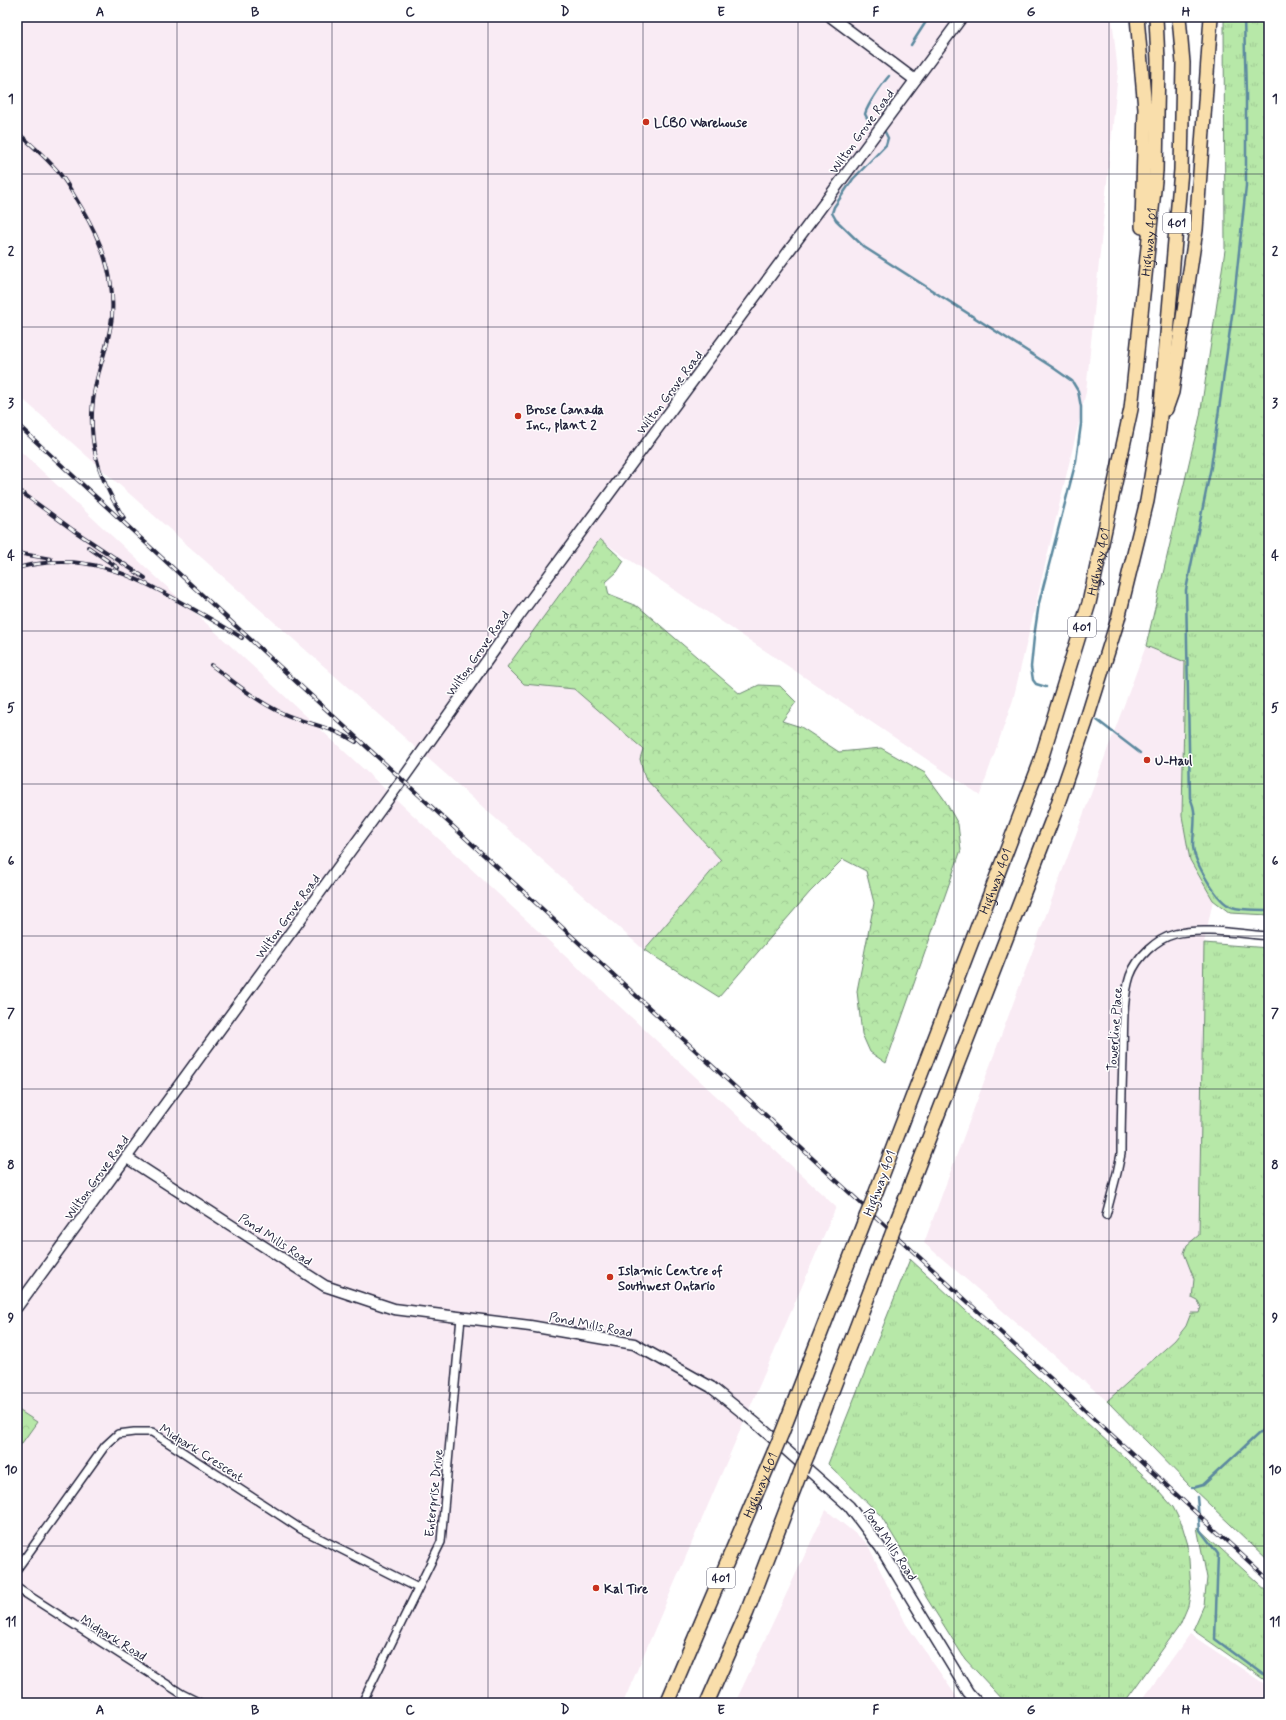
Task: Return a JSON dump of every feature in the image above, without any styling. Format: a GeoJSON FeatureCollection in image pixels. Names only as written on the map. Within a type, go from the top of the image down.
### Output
{"type":"FeatureCollection","features":[{"type":"Feature","properties":{"kind":"highway"},"geometry":{"type":"LineString","coordinates":[[1137,17],[1146,109],[1142,228],[1148,247]]}},
{"type":"Feature","properties":{"kind":"highway","name":"Highway 401"},"geometry":{"type":"LineString","coordinates":[[667,1703],[782,1433],[1039,766],[1089,603],[1131,408],[1156,171],[1158,61],[1156,17]]}},
{"type":"Feature","properties":{"kind":"highway","name":"Highway 401"},"geometry":{"type":"LineString","coordinates":[[708,1703],[747,1612],[1055,812],[1085,725],[1118,619],[1147,501],[1159,428],[1181,170],[1183,63],[1179,17]]}},
{"type":"Feature","properties":{"kind":"highway"},"geometry":{"type":"LineString","coordinates":[[1159,428],[1172,392],[1196,230],[1211,17]]}},
{"type":"Feature","properties":{"kind":"main road"},"geometry":{"type":"LineString","coordinates":[[831,17],[915,80]]}},
{"type":"Feature","properties":{"kind":"main road","name":"Wilton Grove Road"},"geometry":{"type":"LineString","coordinates":[[17,1307],[402,780],[521,612],[962,17]]}},
{"type":"Feature","properties":{"kind":"main road","name":"Pond Mills Road"},"geometry":{"type":"LineString","coordinates":[[127,1158],[325,1286],[394,1309],[530,1326],[634,1344],[711,1387],[758,1425],[848,1506],[880,1547],[968,1692],[978,1703]]}},
{"type":"Feature","properties":{"kind":"street","name":"Towerline Place"},"geometry":{"type":"LineString","coordinates":[[1106,1215],[1121,1154],[1126,994],[1134,967],[1146,952],[1157,943],[1173,934],[1183,932],[1211,932],[1269,936]]}},
{"type":"Feature","properties":{"kind":"street","name":"Enterprise Drive"},"geometry":{"type":"LineString","coordinates":[[362,1703],[441,1542],[461,1317]]}},
{"type":"Feature","properties":{"kind":"street","name":"Midpark Crescent"},"geometry":{"type":"LineString","coordinates":[[17,1569],[105,1446],[118,1434],[152,1432],[301,1529],[418,1588]]}},
{"type":"Feature","properties":{"kind":"street","name":"Midpark Road"},"geometry":{"type":"LineString","coordinates":[[17,1588],[182,1694],[200,1703]]}},
{"type":"Feature","properties":{"kind":"shaded area"},"geometry":{"type":"Polygon","coordinates":[[[17,17],[1112,17],[1118,73],[1086,392],[1013,700],[980,795],[600,540],[524,684],[574,689],[628,735],[643,749],[640,759],[645,778],[721,860],[644,950],[17,394],[17,17]]]}},
{"type":"Feature","properties":{"kind":"shaded area"},"geometry":{"type":"Polygon","coordinates":[[[17,448],[836,1207],[623,1703],[17,1703],[17,448]]]}},
{"type":"Feature","properties":{"kind":"shaded area"},"geometry":{"type":"Polygon","coordinates":[[[1146,646],[1185,662],[1182,816],[1190,860],[1213,900],[1204,943],[1199,1235],[1187,1245],[1184,1253],[1194,1279],[1192,1298],[1198,1301],[1202,1307],[1199,1313],[1191,1313],[1186,1326],[1175,1340],[1107,1401],[924,1243],[1146,646]]]}},
{"type":"Feature","properties":{"kind":"shaded area"},"geometry":{"type":"Polygon","coordinates":[[[826,1510],[867,1543],[906,1624],[961,1703],[735,1703],[826,1510]]]}},
{"type":"Feature","properties":{"kind":"shaded area"},"geometry":{"type":"Polygon","coordinates":[[[1190,1634],[1269,1687],[1269,1703],[1140,1703],[1190,1634]]]}},
{"type":"Feature","properties":{"kind":"green space"},"geometry":{"type":"Polygon","coordinates":[[[1224,17],[1269,17],[1269,915],[1230,913],[1213,900],[1190,860],[1182,816],[1185,662],[1146,646],[1200,416],[1225,250],[1224,17]]]}},
{"type":"Feature","properties":{"kind":"green space"},"geometry":{"type":"Polygon","coordinates":[[[600,539],[624,561],[617,572],[606,582],[609,595],[639,607],[740,694],[759,685],[780,686],[796,702],[782,721],[801,727],[839,752],[881,748],[925,773],[944,799],[958,824],[961,850],[886,1063],[870,1052],[862,1034],[857,991],[874,903],[866,871],[843,859],[810,892],[719,997],[644,950],[721,860],[645,778],[640,759],[643,749],[574,689],[524,684],[507,667],[600,539]]]}},
{"type":"Feature","properties":{"kind":"green space"},"geometry":{"type":"Polygon","coordinates":[[[1204,943],[1269,948],[1269,1561],[1192,1488],[1107,1401],[1175,1340],[1186,1326],[1191,1313],[1199,1313],[1201,1307],[1198,1301],[1192,1298],[1194,1279],[1184,1253],[1187,1245],[1199,1235],[1204,943]]]}},
{"type":"Feature","properties":{"kind":"green space"},"geometry":{"type":"Polygon","coordinates":[[[910,1259],[1153,1484],[1173,1507],[1182,1525],[1188,1545],[1191,1590],[1188,1606],[1180,1625],[1124,1703],[1006,1703],[965,1659],[926,1597],[903,1552],[881,1516],[828,1464],[910,1259]]]}},
{"type":"Feature","properties":{"kind":"green space"},"geometry":{"type":"Polygon","coordinates":[[[17,1409],[37,1422],[17,1450],[17,1409]]]}},
{"type":"Feature","properties":{"kind":"green space"},"geometry":{"type":"Polygon","coordinates":[[[1197,1527],[1269,1593],[1269,1683],[1193,1630],[1204,1605],[1207,1578],[1197,1527]]]}},
{"type":"Feature","properties":{"kind":"waterway"},"geometry":{"type":"LineString","coordinates":[[911,45],[929,17]]}},
{"type":"Feature","properties":{"kind":"waterway"},"geometry":{"type":"LineString","coordinates":[[1244,17],[1246,186],[1233,308],[1211,467],[1186,590],[1190,798],[1194,810],[1194,853],[1207,881],[1213,890],[1226,904],[1232,907],[1269,910]]}},
{"type":"Feature","properties":{"kind":"waterway"},"geometry":{"type":"LineString","coordinates":[[867,118],[865,114],[869,105],[889,76]]}},
{"type":"Feature","properties":{"kind":"waterway"},"geometry":{"type":"LineString","coordinates":[[885,132],[888,138],[886,145],[853,179],[834,207],[832,213],[836,220],[864,247],[1052,367],[1072,381],[1078,391],[1081,407],[1081,424],[1076,461],[1039,603],[1034,637],[1031,667],[1033,680],[1036,684],[1046,687]]}},
{"type":"Feature","properties":{"kind":"waterway"},"geometry":{"type":"LineString","coordinates":[[1097,720],[1140,753]]}},
{"type":"Feature","properties":{"kind":"waterway"},"geometry":{"type":"LineString","coordinates":[[1192,1488],[1203,1485],[1269,1424]]}},
{"type":"Feature","properties":{"kind":"waterway"},"geometry":{"type":"LineString","coordinates":[[1197,1497],[1200,1530],[1218,1554],[1215,1639],[1269,1679]]}},
{"type":"Feature","properties":{"kind":"railway"},"geometry":{"type":"LineString","coordinates":[[17,132],[45,157],[71,190],[95,233],[109,272],[112,316],[93,402],[93,437],[95,454],[106,486],[124,518]]}},
{"type":"Feature","properties":{"kind":"railway"},"geometry":{"type":"LineString","coordinates":[[17,424],[1269,1580]]}},
{"type":"Feature","properties":{"kind":"railway"},"geometry":{"type":"LineString","coordinates":[[17,489],[73,530],[145,578]]}},
{"type":"Feature","properties":{"kind":"railway"},"geometry":{"type":"LineString","coordinates":[[88,547],[118,568]]}},
{"type":"Feature","properties":{"kind":"railway"},"geometry":{"type":"LineString","coordinates":[[17,553],[51,559]]}},
{"type":"Feature","properties":{"kind":"railway"},"geometry":{"type":"LineString","coordinates":[[17,568],[41,563],[84,563],[124,574],[143,582],[242,638]]}},
{"type":"Feature","properties":{"kind":"railway"},"geometry":{"type":"LineString","coordinates":[[211,665],[245,691],[272,708],[291,717],[329,729],[356,742]]}},
{"type":"Feature","properties":{"kind":"place","name":"LCBO Warehouse"},"geometry":{"type":"Point","coordinates":[646,122]}},
{"type":"Feature","properties":{"kind":"place","name":"Brose Canada Inc., plant 2"},"geometry":{"type":"Point","coordinates":[518,416]}},
{"type":"Feature","properties":{"kind":"place","name":"U-Haul"},"geometry":{"type":"Point","coordinates":[1147,760]}},
{"type":"Feature","properties":{"kind":"place","name":"Islamic Centre of Southwest Ontario"},"geometry":{"type":"Point","coordinates":[610,1277]}},
{"type":"Feature","properties":{"kind":"place","name":"Kal Tire"},"geometry":{"type":"Point","coordinates":[596,1588]}}]}
